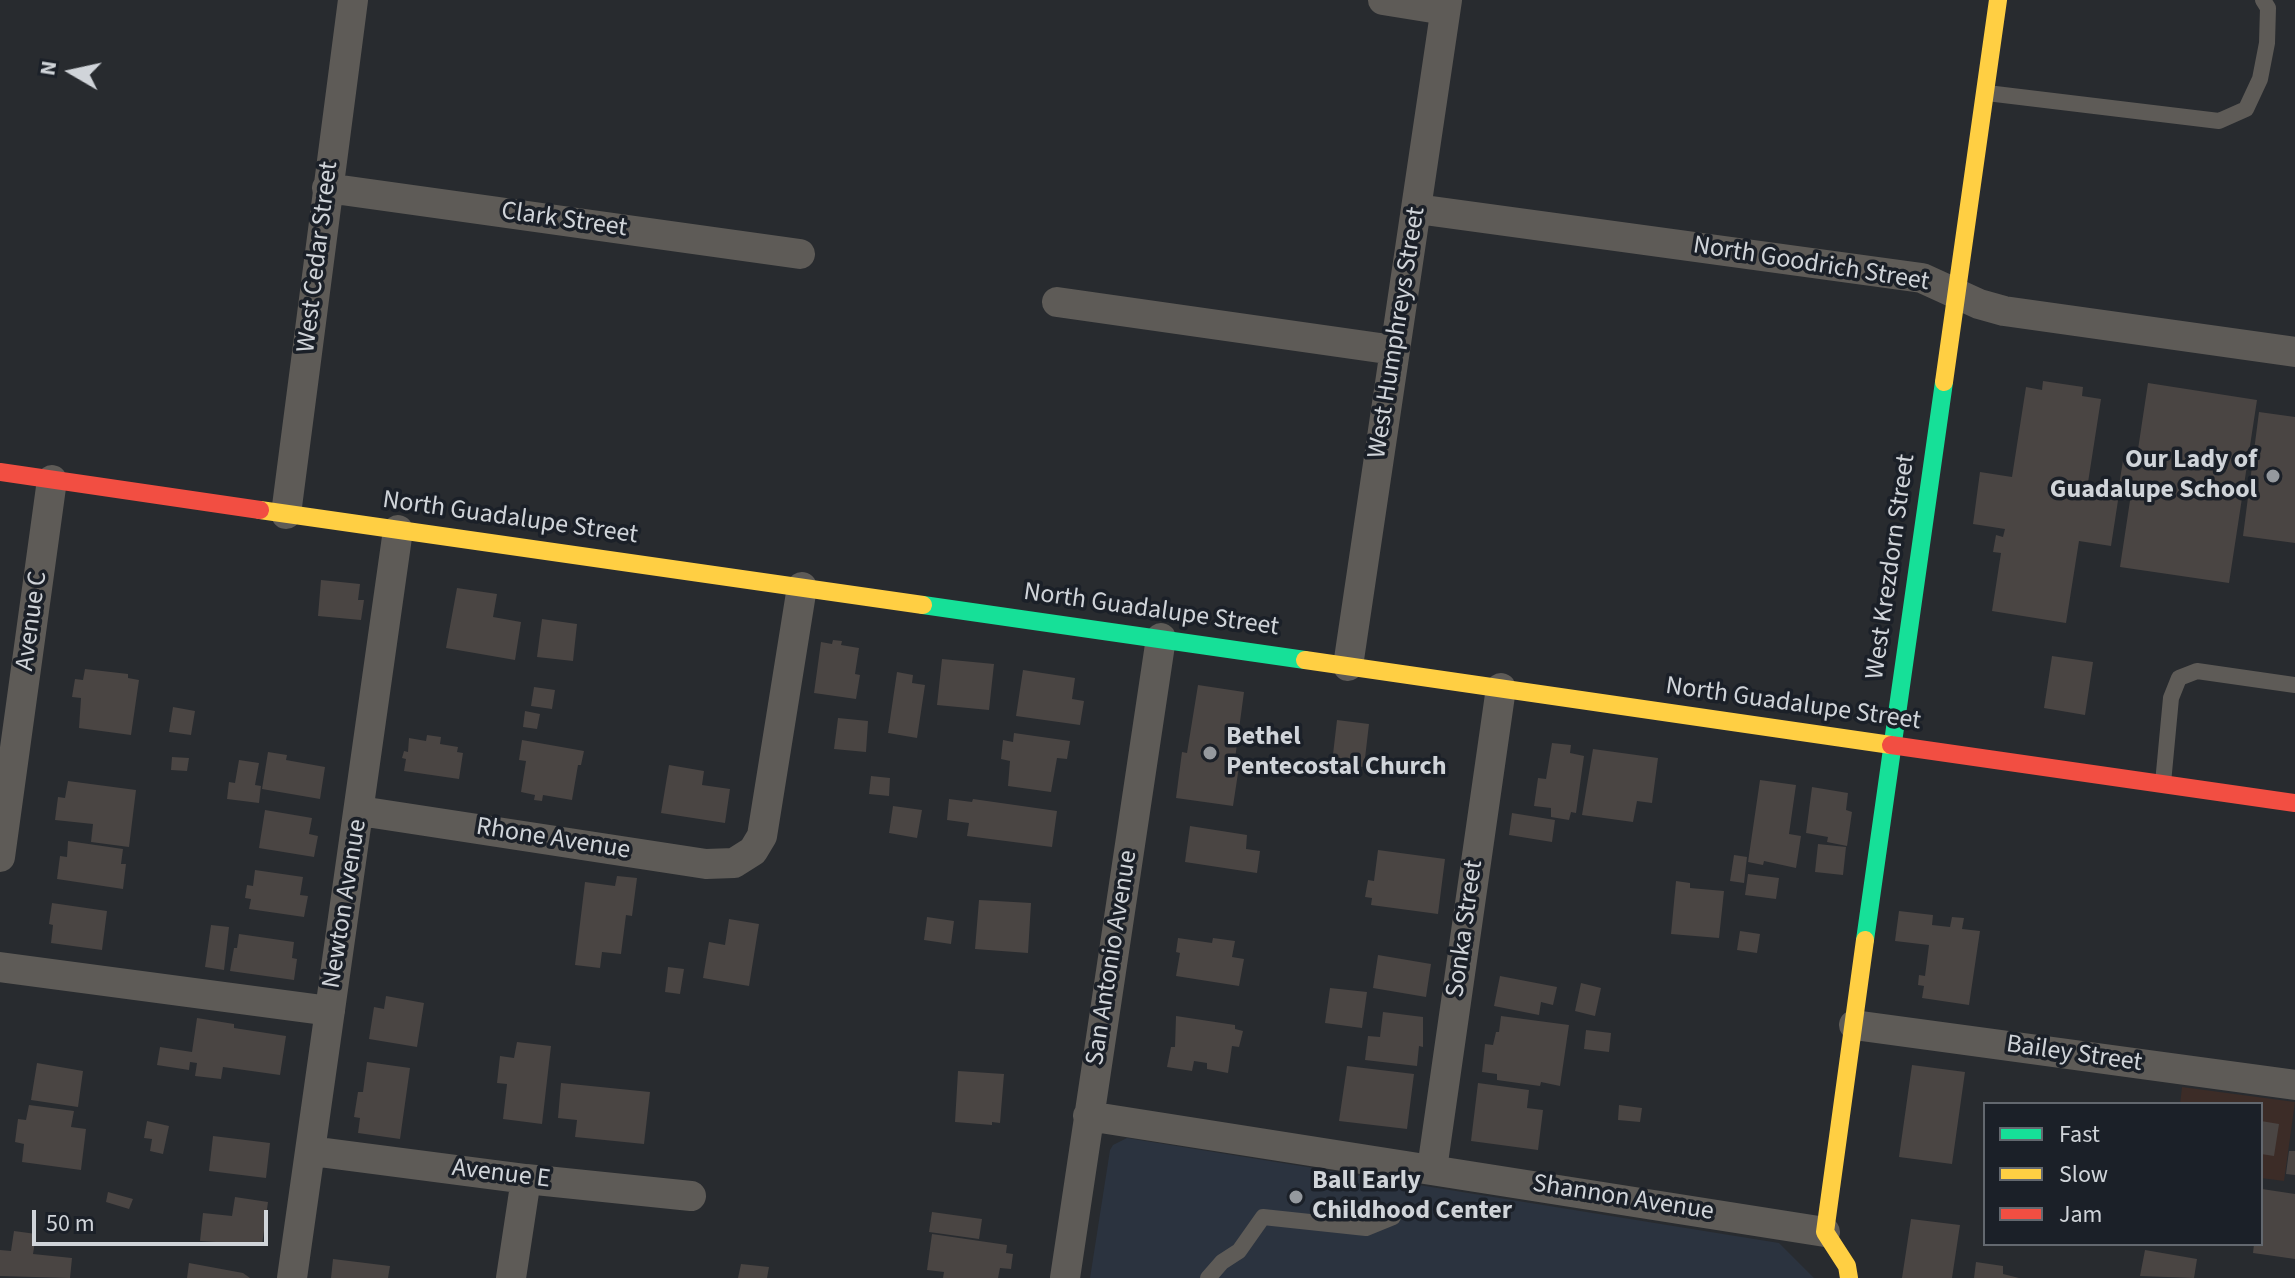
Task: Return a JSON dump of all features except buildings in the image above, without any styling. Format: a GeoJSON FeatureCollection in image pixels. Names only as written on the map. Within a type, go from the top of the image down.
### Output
{"type":"FeatureCollection","features":[{"type":"Feature","properties":{"kind":"street","name":"West Cedar Street"},"geometry":{"type":"LineString","coordinates":[[286,514],[353,0]]}},
{"type":"Feature","properties":{"kind":"street"},"geometry":{"type":"LineString","coordinates":[[1383,0],[1446,5]]}},
{"type":"Feature","properties":{"kind":"street","name":"West Krezdorn Street"},"geometry":{"type":"LineString","coordinates":[[1825,1232],[1998,0]]}},
{"type":"Feature","properties":{"kind":"street","name":"West Humphreys Street"},"geometry":{"type":"LineString","coordinates":[[1348,666],[1446,5]]}},
{"type":"Feature","properties":{"kind":"street","name":"Clark Street"},"geometry":{"type":"LineString","coordinates":[[327,188],[800,254]]}},
{"type":"Feature","properties":{"kind":"street","name":"North Goodrich Street"},"geometry":{"type":"LineString","coordinates":[[1417,209],[1922,278],[1979,304],[2004,311],[2295,352]]}},
{"type":"Feature","properties":{"kind":"street"},"geometry":{"type":"LineString","coordinates":[[1057,302],[1394,350]]}},
{"type":"Feature","properties":{"kind":"street","name":"North Guadalupe Street"},"geometry":{"type":"LineString","coordinates":[[0,472],[2295,803]]}},
{"type":"Feature","properties":{"kind":"street","name":"Avenue C"},"geometry":{"type":"LineString","coordinates":[[0,857],[52,480]]}},
{"type":"Feature","properties":{"kind":"street","name":"Newton Avenue"},"geometry":{"type":"LineString","coordinates":[[292,1278],[398,530]]}},
{"type":"Feature","properties":{"kind":"street","name":"Rhone Avenue"},"geometry":{"type":"LineString","coordinates":[[360,811],[706,864],[734,863],[745,858],[762,836],[767,817],[802,587]]}},
{"type":"Feature","properties":{"kind":"street","name":"San Antonio Avenue"},"geometry":{"type":"LineString","coordinates":[[1065,1278],[1161,638]]}},
{"type":"Feature","properties":{"kind":"street","name":"Sonka Street"},"geometry":{"type":"LineString","coordinates":[[1432,1169],[1501,688]]}},
{"type":"Feature","properties":{"kind":"street"},"geometry":{"type":"LineString","coordinates":[[0,967],[330,1011]]}},
{"type":"Feature","properties":{"kind":"street","name":"Bailey Street"},"geometry":{"type":"LineString","coordinates":[[1854,1025],[2295,1085]]}},
{"type":"Feature","properties":{"kind":"street","name":"Shannon Avenue"},"geometry":{"type":"LineString","coordinates":[[1088,1116],[1825,1232]]}},
{"type":"Feature","properties":{"kind":"street","name":"Avenue E"},"geometry":{"type":"LineString","coordinates":[[311,1151],[526,1179],[691,1196]]}},
{"type":"Feature","properties":{"kind":"street"},"geometry":{"type":"LineString","coordinates":[[511,1278],[526,1179]]}},
{"type":"Feature","properties":{"kind":"street"},"geometry":{"type":"LineString","coordinates":[[1825,1232],[1847,1266],[1849,1278]]}},
{"type":"Feature","properties":{"kind":"lane"},"geometry":{"type":"LineString","coordinates":[[1985,92],[2219,121],[2246,109],[2260,79],[2267,43],[2268,8],[2263,0]]}},
{"type":"Feature","properties":{"kind":"lane"},"geometry":{"type":"LineString","coordinates":[[2163,784],[2171,698],[2179,678],[2197,671],[2295,685]]}},
{"type":"Feature","properties":{"kind":"lane"},"geometry":{"type":"LineString","coordinates":[[1208,1278],[1222,1262],[1239,1251],[1263,1217],[1366,1228],[1393,1217]]}},
{"type":"Feature","properties":{"kind":"shaded area"},"geometry":{"type":"Polygon","coordinates":[[[2182,1087],[2295,1102],[2284,1181],[2263,1178],[2263,1102],[2180,1102],[2182,1087]]]}},
{"type":"Feature","properties":{"kind":"shaded area","name":"Ball Early Childhood Center"},"geometry":{"type":"Polygon","coordinates":[[[1127,1138],[1779,1243],[1814,1278],[1090,1278],[1110,1150],[1127,1138]]]}},
{"type":"Feature","properties":{"kind":"traffic: fast"},"geometry":{"type":"LineString","coordinates":[[1865,940],[1944,382]]}},
{"type":"Feature","properties":{"kind":"traffic: fast"},"geometry":{"type":"LineString","coordinates":[[923,605],[1305,660]]}},
{"type":"Feature","properties":{"kind":"traffic: slow"},"geometry":{"type":"LineString","coordinates":[[1944,382],[1998,0]]}},
{"type":"Feature","properties":{"kind":"traffic: slow"},"geometry":{"type":"LineString","coordinates":[[260,510],[923,605]]}},
{"type":"Feature","properties":{"kind":"traffic: slow"},"geometry":{"type":"LineString","coordinates":[[1305,660],[1891,745]]}},
{"type":"Feature","properties":{"kind":"traffic: slow"},"geometry":{"type":"LineString","coordinates":[[1849,1278],[1847,1266],[1825,1232],[1865,940]]}},
{"type":"Feature","properties":{"kind":"traffic: jam"},"geometry":{"type":"LineString","coordinates":[[0,472],[260,510]]}},
{"type":"Feature","properties":{"kind":"traffic: jam"},"geometry":{"type":"LineString","coordinates":[[1891,745],[2295,803]]}},
{"type":"Feature","properties":{"kind":"place","name":"Our Lady of Guadalupe School"},"geometry":{"type":"Point","coordinates":[2273,476]}},
{"type":"Feature","properties":{"kind":"place","name":"Bethel Pentecostal Church"},"geometry":{"type":"Point","coordinates":[1210,753]}},
{"type":"Feature","properties":{"kind":"place","name":"Ball Early Childhood Center"},"geometry":{"type":"Point","coordinates":[1296,1197]}}]}
